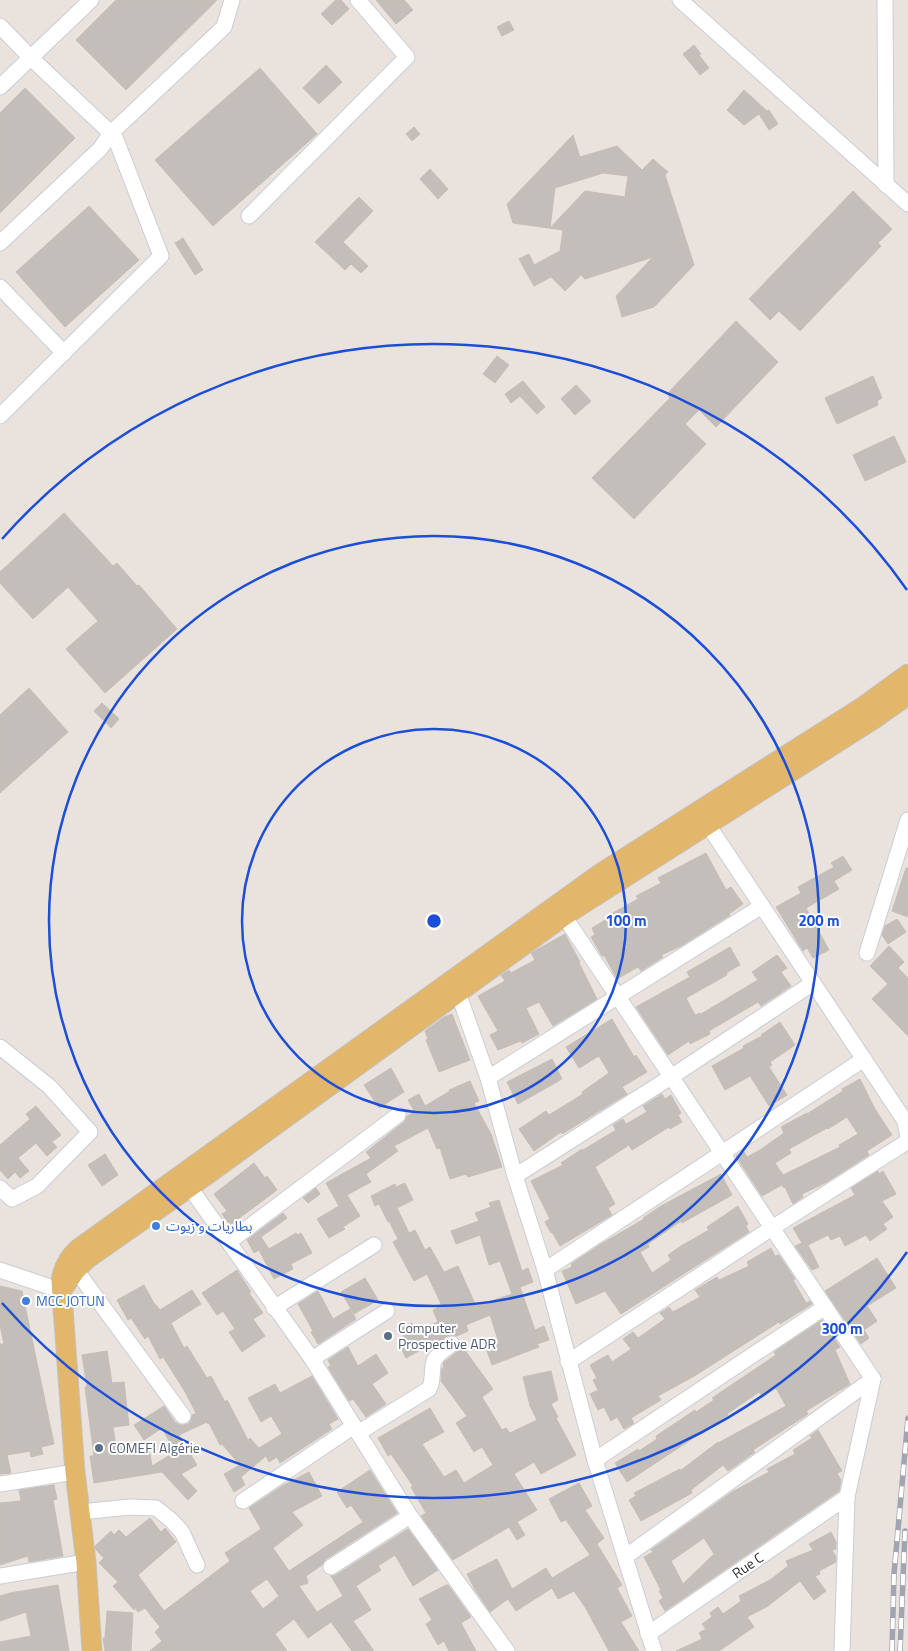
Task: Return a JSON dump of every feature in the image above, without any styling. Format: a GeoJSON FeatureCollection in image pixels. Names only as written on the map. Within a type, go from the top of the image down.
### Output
{"type":"FeatureCollection","features":[{"type":"Feature","properties":{"kind":"main road"},"geometry":{"type":"LineString","coordinates":[[456,986],[564,916],[908,674]]}},
{"type":"Feature","properties":{"kind":"main road"},"geometry":{"type":"LineString","coordinates":[[92,1651],[86,1562],[75,1472],[62,1291],[62,1272],[71,1255],[185,1181],[456,986],[601,873],[703,818],[874,719],[908,695]]}},
{"type":"Feature","properties":{"kind":"main road"},"geometry":{"type":"LineString","coordinates":[[62,1291],[76,1270],[87,1259],[185,1181]]}},
{"type":"Feature","properties":{"kind":"street"},"geometry":{"type":"LineString","coordinates":[[0,87],[91,0]]}},
{"type":"Feature","properties":{"kind":"street"},"geometry":{"type":"LineString","coordinates":[[0,243],[100,149],[111,133],[224,28],[232,0]]}},
{"type":"Feature","properties":{"kind":"street"},"geometry":{"type":"LineString","coordinates":[[249,216],[406,57],[358,0]]}},
{"type":"Feature","properties":{"kind":"street"},"geometry":{"type":"LineString","coordinates":[[680,0],[908,204]]}},
{"type":"Feature","properties":{"kind":"street"},"geometry":{"type":"LineString","coordinates":[[885,0],[886,186]]}},
{"type":"Feature","properties":{"kind":"street"},"geometry":{"type":"LineString","coordinates":[[0,26],[115,137],[161,256],[0,416]]}},
{"type":"Feature","properties":{"kind":"street"},"geometry":{"type":"LineString","coordinates":[[0,287],[64,353]]}},
{"type":"Feature","properties":{"kind":"street"},"geometry":{"type":"LineString","coordinates":[[568,1362],[908,1139],[905,1120],[703,818]]}},
{"type":"Feature","properties":{"kind":"street"},"geometry":{"type":"LineString","coordinates":[[867,953],[908,820]]}},
{"type":"Feature","properties":{"kind":"street"},"geometry":{"type":"LineString","coordinates":[[488,1078],[762,906]]}},
{"type":"Feature","properties":{"kind":"street"},"geometry":{"type":"LineString","coordinates":[[564,916],[873,1379],[846,1497],[842,1651]]}},
{"type":"Feature","properties":{"kind":"street"},"geometry":{"type":"LineString","coordinates":[[515,1176],[671,1077],[813,983]]}},
{"type":"Feature","properties":{"kind":"street"},"geometry":{"type":"LineString","coordinates":[[456,986],[488,1078],[515,1176],[544,1270],[595,1460],[654,1651]]}},
{"type":"Feature","properties":{"kind":"street"},"geometry":{"type":"LineString","coordinates":[[0,1047],[50,1087],[90,1132],[37,1186],[12,1199],[0,1188]]}},
{"type":"Feature","properties":{"kind":"street"},"geometry":{"type":"LineString","coordinates":[[544,1270],[864,1058]]}},
{"type":"Feature","properties":{"kind":"street"},"geometry":{"type":"LineString","coordinates":[[229,1242],[398,1115]]}},
{"type":"Feature","properties":{"kind":"street"},"geometry":{"type":"LineString","coordinates":[[185,1181],[312,1359],[410,1516],[507,1651]]}},
{"type":"Feature","properties":{"kind":"street"},"geometry":{"type":"LineString","coordinates":[[274,1308],[374,1245]]}},
{"type":"Feature","properties":{"kind":"street"},"geometry":{"type":"LineString","coordinates":[[0,1270],[62,1291]]}},
{"type":"Feature","properties":{"kind":"street"},"geometry":{"type":"LineString","coordinates":[[76,1270],[183,1416]]}},
{"type":"Feature","properties":{"kind":"street"},"geometry":{"type":"LineString","coordinates":[[595,1460],[825,1307]]}},
{"type":"Feature","properties":{"kind":"street"},"geometry":{"type":"LineString","coordinates":[[312,1359],[387,1311]]}},
{"type":"Feature","properties":{"kind":"street"},"geometry":{"type":"LineString","coordinates":[[243,1501],[356,1430],[429,1390],[434,1362],[438,1355],[452,1344]]}},
{"type":"Feature","properties":{"kind":"street"},"geometry":{"type":"LineString","coordinates":[[625,1557],[873,1379]]}},
{"type":"Feature","properties":{"kind":"street"},"geometry":{"type":"LineString","coordinates":[[0,1484],[75,1472]]}},
{"type":"Feature","properties":{"kind":"street","name":"Rue C"},"geometry":{"type":"LineString","coordinates":[[648,1634],[846,1497]]}},
{"type":"Feature","properties":{"kind":"street"},"geometry":{"type":"LineString","coordinates":[[80,1512],[130,1507],[156,1508],[182,1532],[197,1565]]}},
{"type":"Feature","properties":{"kind":"street"},"geometry":{"type":"LineString","coordinates":[[331,1567],[410,1516]]}},
{"type":"Feature","properties":{"kind":"street"},"geometry":{"type":"LineString","coordinates":[[0,1576],[86,1562]]}},
{"type":"Feature","properties":{"kind":"building"},"geometry":{"type":"Polygon","coordinates":[[[116,0],[217,0],[126,90],[76,40],[116,0]]]}},
{"type":"Feature","properties":{"kind":"building"},"geometry":{"type":"Polygon","coordinates":[[[336,0],[341,0],[349,9],[332,25],[321,14],[336,0]]]}},
{"type":"Feature","properties":{"kind":"building"},"geometry":{"type":"Polygon","coordinates":[[[376,0],[404,0],[413,10],[396,24],[376,0]]]}},
{"type":"Feature","properties":{"kind":"building"},"geometry":{"type":"Polygon","coordinates":[[[509,21],[514,30],[502,36],[497,27],[509,21]]]}},
{"type":"Feature","properties":{"kind":"building"},"geometry":{"type":"Polygon","coordinates":[[[694,45],[709,68],[700,75],[683,54],[694,45]]]}},
{"type":"Feature","properties":{"kind":"building"},"geometry":{"type":"Polygon","coordinates":[[[326,65],[342,82],[319,104],[303,88],[326,65]]]}},
{"type":"Feature","properties":{"kind":"building"},"geometry":{"type":"Polygon","coordinates":[[[260,68],[317,134],[213,226],[155,160],[260,68]]]}},
{"type":"Feature","properties":{"kind":"building"},"geometry":{"type":"Polygon","coordinates":[[[25,88],[75,138],[0,213],[0,113],[25,88]]]}},
{"type":"Feature","properties":{"kind":"building"},"geometry":{"type":"Polygon","coordinates":[[[744,90],[767,111],[769,110],[778,124],[769,130],[759,114],[744,125],[727,110],[744,90]]]}},
{"type":"Feature","properties":{"kind":"building"},"geometry":{"type":"Polygon","coordinates":[[[414,127],[420,134],[412,141],[406,134],[414,127]]]}},
{"type":"Feature","properties":{"kind":"building"},"geometry":{"type":"Polygon","coordinates":[[[573,135],[580,157],[617,146],[642,170],[653,159],[668,172],[665,175],[694,265],[654,307],[622,317],[616,296],[653,257],[585,279],[581,275],[565,291],[551,277],[534,286],[519,259],[529,254],[534,265],[560,251],[563,230],[513,223],[507,204],[573,135]],[[603,173],[555,188],[550,228],[585,191],[625,197],[628,176],[603,173]]]}},
{"type":"Feature","properties":{"kind":"building"},"geometry":{"type":"Polygon","coordinates":[[[430,169],[448,189],[438,199],[420,179],[430,169]]]}},
{"type":"Feature","properties":{"kind":"building"},"geometry":{"type":"Polygon","coordinates":[[[853,191],[892,229],[878,243],[881,246],[800,331],[779,311],[770,320],[749,299],[853,191]]]}},
{"type":"Feature","properties":{"kind":"building"},"geometry":{"type":"Polygon","coordinates":[[[359,197],[373,211],[343,242],[368,266],[361,273],[351,264],[345,270],[315,242],[359,197]]]}},
{"type":"Feature","properties":{"kind":"building"},"geometry":{"type":"Polygon","coordinates":[[[89,206],[139,260],[65,327],[16,272],[89,206]]]}},
{"type":"Feature","properties":{"kind":"building"},"geometry":{"type":"Polygon","coordinates":[[[183,238],[203,270],[195,275],[175,243],[183,238]]]}},
{"type":"Feature","properties":{"kind":"building"},"geometry":{"type":"Polygon","coordinates":[[[736,321],[778,362],[716,427],[699,410],[685,424],[706,444],[634,519],[592,478],[670,398],[667,394],[736,321]]]}},
{"type":"Feature","properties":{"kind":"building"},"geometry":{"type":"Polygon","coordinates":[[[497,356],[509,365],[495,383],[483,374],[497,356]]]}},
{"type":"Feature","properties":{"kind":"building"},"geometry":{"type":"Polygon","coordinates":[[[873,376],[882,398],[877,401],[878,405],[837,424],[825,398],[873,376]]]}},
{"type":"Feature","properties":{"kind":"building"},"geometry":{"type":"Polygon","coordinates":[[[523,381],[545,407],[537,414],[520,396],[511,403],[505,394],[523,381]]]}},
{"type":"Feature","properties":{"kind":"building"},"geometry":{"type":"Polygon","coordinates":[[[576,385],[591,401],[575,415],[561,399],[576,385]]]}},
{"type":"Feature","properties":{"kind":"building"},"geometry":{"type":"Polygon","coordinates":[[[894,436],[906,462],[865,481],[853,455],[894,436]]]}},
{"type":"Feature","properties":{"kind":"building"},"geometry":{"type":"Polygon","coordinates":[[[64,513],[113,566],[117,563],[137,586],[139,585],[177,629],[105,693],[66,649],[98,621],[68,587],[33,619],[0,583],[0,572],[64,513]]]}},
{"type":"Feature","properties":{"kind":"building"},"geometry":{"type":"Polygon","coordinates":[[[29,688],[68,732],[0,793],[0,715],[29,688]]]}},
{"type":"Feature","properties":{"kind":"building"},"geometry":{"type":"Polygon","coordinates":[[[102,703],[119,719],[111,728],[94,711],[102,703]]]}},
{"type":"Feature","properties":{"kind":"building"},"geometry":{"type":"Polygon","coordinates":[[[706,853],[726,890],[731,887],[743,904],[730,915],[681,946],[661,955],[663,957],[641,971],[638,967],[617,979],[604,955],[602,956],[591,937],[595,935],[592,928],[612,916],[611,914],[638,899],[636,896],[661,883],[658,878],[706,853]]]}},
{"type":"Feature","properties":{"kind":"building"},"geometry":{"type":"Polygon","coordinates":[[[843,856],[852,870],[834,881],[839,889],[806,908],[829,950],[813,958],[807,948],[803,951],[776,907],[801,893],[798,887],[834,867],[831,863],[843,856]]]}},
{"type":"Feature","properties":{"kind":"building"},"geometry":{"type":"Polygon","coordinates":[[[906,868],[908,868],[908,917],[892,911],[906,868]]]}},
{"type":"Feature","properties":{"kind":"building"},"geometry":{"type":"Polygon","coordinates":[[[897,919],[906,932],[888,944],[882,935],[885,926],[897,919]]]}},
{"type":"Feature","properties":{"kind":"building"},"geometry":{"type":"Polygon","coordinates":[[[565,934],[597,999],[553,1026],[539,1002],[526,1008],[539,1034],[522,1043],[521,1041],[498,1050],[490,1035],[498,1031],[478,996],[505,981],[501,975],[509,970],[511,973],[535,960],[531,953],[565,934]]]}},
{"type":"Feature","properties":{"kind":"building"},"geometry":{"type":"Polygon","coordinates":[[[889,946],[904,962],[898,968],[908,978],[908,1036],[872,999],[888,984],[870,966],[889,946]]]}},
{"type":"Feature","properties":{"kind":"building"},"geometry":{"type":"Polygon","coordinates":[[[730,947],[740,965],[726,973],[727,975],[686,998],[695,1015],[701,1014],[758,980],[752,972],[777,955],[787,968],[781,972],[791,986],[761,1006],[758,1002],[709,1031],[710,1034],[690,1044],[689,1041],[668,1055],[636,1007],[690,977],[687,972],[730,947]]]}},
{"type":"Feature","properties":{"kind":"building"},"geometry":{"type":"Polygon","coordinates":[[[452,1014],[470,1060],[439,1072],[426,1040],[428,1039],[425,1031],[444,1017],[452,1014]]]}},
{"type":"Feature","properties":{"kind":"building"},"geometry":{"type":"Polygon","coordinates":[[[612,1019],[634,1057],[636,1055],[647,1072],[622,1087],[627,1094],[562,1134],[561,1132],[534,1151],[519,1129],[546,1111],[549,1115],[583,1094],[582,1092],[609,1073],[599,1056],[579,1068],[566,1047],[612,1019]]]}},
{"type":"Feature","properties":{"kind":"building"},"geometry":{"type":"Polygon","coordinates":[[[780,1022],[795,1045],[770,1062],[772,1065],[769,1067],[787,1095],[769,1106],[750,1076],[725,1090],[712,1066],[744,1048],[743,1046],[762,1036],[780,1022]]]}},
{"type":"Feature","properties":{"kind":"building"},"geometry":{"type":"Polygon","coordinates":[[[552,1059],[562,1079],[518,1104],[507,1082],[552,1059]]]}},
{"type":"Feature","properties":{"kind":"building"},"geometry":{"type":"Polygon","coordinates":[[[391,1068],[404,1092],[379,1108],[364,1085],[391,1068]]]}},
{"type":"Feature","properties":{"kind":"building"},"geometry":{"type":"Polygon","coordinates":[[[860,1079],[875,1109],[892,1135],[867,1151],[869,1155],[825,1183],[802,1194],[803,1197],[793,1204],[785,1187],[782,1185],[762,1196],[736,1156],[744,1152],[747,1157],[760,1150],[784,1133],[781,1127],[807,1114],[843,1091],[842,1089],[860,1079]],[[847,1117],[789,1149],[791,1153],[775,1163],[783,1175],[840,1147],[839,1145],[858,1134],[847,1117]]]}},
{"type":"Feature","properties":{"kind":"building"},"geometry":{"type":"Polygon","coordinates":[[[470,1081],[479,1101],[474,1103],[491,1134],[502,1167],[468,1177],[466,1174],[450,1179],[440,1148],[437,1149],[428,1128],[394,1146],[398,1151],[366,1174],[371,1182],[347,1195],[360,1216],[343,1227],[345,1229],[329,1238],[317,1219],[339,1206],[326,1183],[371,1158],[366,1152],[404,1122],[407,1116],[415,1112],[408,1100],[419,1094],[425,1106],[449,1090],[470,1081]]]}},
{"type":"Feature","properties":{"kind":"building"},"geometry":{"type":"Polygon","coordinates":[[[662,1094],[665,1099],[671,1095],[681,1113],[678,1115],[682,1122],[670,1129],[669,1127],[632,1150],[629,1145],[595,1167],[615,1204],[608,1208],[612,1215],[560,1246],[545,1222],[550,1219],[531,1181],[563,1165],[561,1163],[582,1149],[616,1130],[613,1125],[623,1119],[626,1124],[647,1112],[643,1106],[662,1094]]]}},
{"type":"Feature","properties":{"kind":"building"},"geometry":{"type":"Polygon","coordinates":[[[36,1106],[61,1135],[52,1142],[57,1147],[47,1156],[36,1143],[18,1158],[29,1171],[20,1178],[15,1172],[8,1179],[0,1170],[0,1145],[30,1119],[26,1114],[36,1106]]]}},
{"type":"Feature","properties":{"kind":"building"},"geometry":{"type":"Polygon","coordinates":[[[105,1154],[118,1175],[102,1186],[88,1165],[105,1154]]]}},
{"type":"Feature","properties":{"kind":"building"},"geometry":{"type":"Polygon","coordinates":[[[254,1163],[277,1190],[230,1225],[222,1214],[227,1211],[214,1194],[254,1163]]]}},
{"type":"Feature","properties":{"kind":"building"},"geometry":{"type":"Polygon","coordinates":[[[878,1171],[879,1174],[883,1171],[896,1194],[882,1201],[893,1217],[883,1224],[887,1229],[870,1241],[866,1235],[845,1246],[840,1236],[831,1240],[828,1235],[808,1245],[819,1267],[812,1270],[795,1246],[802,1243],[793,1228],[855,1195],[851,1188],[878,1171]]]}},
{"type":"Feature","properties":{"kind":"building"},"geometry":{"type":"Polygon","coordinates":[[[721,1174],[732,1195],[682,1223],[681,1221],[648,1244],[649,1247],[640,1252],[652,1273],[671,1260],[668,1255],[709,1230],[707,1227],[738,1206],[748,1224],[746,1226],[749,1232],[621,1314],[605,1291],[576,1304],[562,1271],[572,1267],[571,1264],[644,1219],[661,1206],[721,1174]]]}},
{"type":"Feature","properties":{"kind":"building"},"geometry":{"type":"Polygon","coordinates":[[[405,1183],[413,1200],[397,1208],[409,1233],[415,1230],[425,1250],[430,1247],[444,1272],[458,1266],[476,1306],[512,1294],[500,1261],[489,1265],[480,1235],[456,1244],[451,1231],[479,1221],[475,1213],[491,1207],[489,1203],[499,1200],[522,1271],[528,1268],[533,1282],[520,1287],[535,1330],[544,1326],[549,1340],[537,1344],[539,1347],[492,1365],[486,1348],[499,1343],[490,1315],[466,1325],[468,1331],[457,1336],[447,1336],[430,1350],[426,1347],[406,1358],[400,1346],[407,1342],[400,1329],[412,1323],[416,1331],[438,1322],[433,1310],[442,1306],[427,1274],[414,1281],[393,1242],[398,1239],[389,1221],[379,1204],[375,1206],[371,1196],[395,1184],[396,1187],[405,1183]]]}},
{"type":"Feature","properties":{"kind":"building"},"geometry":{"type":"Polygon","coordinates":[[[316,1188],[320,1194],[308,1203],[303,1198],[316,1188]]]}},
{"type":"Feature","properties":{"kind":"building"},"geometry":{"type":"Polygon","coordinates":[[[283,1213],[287,1218],[261,1237],[269,1249],[296,1233],[298,1235],[301,1233],[312,1253],[291,1264],[293,1269],[274,1279],[259,1250],[254,1253],[247,1240],[283,1213]]]}},
{"type":"Feature","properties":{"kind":"building"},"geometry":{"type":"Polygon","coordinates":[[[771,1248],[775,1256],[779,1255],[795,1279],[793,1280],[806,1303],[810,1301],[812,1304],[658,1396],[661,1400],[631,1418],[634,1423],[624,1429],[617,1417],[611,1421],[604,1407],[598,1410],[590,1394],[598,1390],[593,1380],[597,1378],[590,1365],[608,1355],[612,1362],[631,1349],[623,1339],[633,1332],[638,1338],[665,1319],[660,1313],[669,1307],[673,1312],[700,1297],[695,1290],[717,1277],[719,1280],[749,1266],[747,1262],[771,1248]]]}},
{"type":"Feature","properties":{"kind":"building"},"geometry":{"type":"Polygon","coordinates":[[[877,1258],[896,1288],[867,1306],[877,1321],[864,1330],[869,1338],[861,1344],[825,1291],[877,1258]]]}},
{"type":"Feature","properties":{"kind":"building"},"geometry":{"type":"Polygon","coordinates":[[[237,1270],[251,1292],[249,1293],[263,1313],[253,1319],[265,1336],[242,1352],[229,1332],[235,1329],[223,1311],[217,1315],[202,1293],[237,1270]]]}},
{"type":"Feature","properties":{"kind":"building"},"geometry":{"type":"Polygon","coordinates":[[[365,1278],[378,1300],[354,1314],[341,1292],[365,1278]]]}},
{"type":"Feature","properties":{"kind":"building"},"geometry":{"type":"Polygon","coordinates":[[[144,1285],[155,1305],[160,1310],[192,1290],[201,1304],[171,1323],[184,1348],[187,1346],[207,1378],[211,1376],[225,1402],[227,1400],[248,1440],[250,1438],[259,1448],[282,1434],[271,1416],[261,1422],[248,1398],[275,1384],[280,1393],[312,1376],[338,1419],[329,1424],[332,1429],[280,1463],[277,1457],[269,1462],[266,1456],[241,1477],[245,1485],[234,1492],[224,1474],[240,1465],[222,1444],[220,1445],[207,1422],[179,1435],[197,1465],[181,1474],[197,1491],[188,1500],[162,1472],[94,1483],[90,1456],[94,1456],[82,1355],[107,1351],[112,1383],[124,1382],[129,1425],[113,1427],[116,1447],[121,1446],[122,1453],[149,1449],[152,1466],[175,1452],[162,1428],[144,1440],[134,1425],[164,1406],[175,1422],[180,1425],[188,1424],[192,1415],[196,1413],[163,1357],[160,1359],[148,1336],[145,1339],[131,1318],[128,1320],[117,1300],[144,1285]]]}},
{"type":"Feature","properties":{"kind":"building"},"geometry":{"type":"Polygon","coordinates":[[[0,1286],[22,1291],[54,1444],[41,1447],[43,1454],[31,1457],[30,1451],[7,1455],[11,1473],[0,1474],[0,1344],[4,1344],[0,1325],[0,1286]]]}},
{"type":"Feature","properties":{"kind":"building"},"geometry":{"type":"Polygon","coordinates":[[[318,1291],[333,1319],[350,1309],[356,1319],[318,1344],[298,1304],[318,1291]]]}},
{"type":"Feature","properties":{"kind":"building"},"geometry":{"type":"Polygon","coordinates":[[[822,1320],[840,1347],[835,1350],[850,1384],[806,1411],[808,1414],[753,1450],[755,1452],[728,1471],[723,1465],[691,1490],[692,1493],[641,1521],[629,1500],[636,1496],[634,1493],[680,1469],[680,1471],[718,1442],[786,1406],[776,1388],[763,1397],[759,1392],[728,1415],[627,1482],[615,1463],[638,1449],[639,1451],[657,1439],[656,1436],[695,1410],[696,1412],[714,1400],[712,1398],[776,1355],[774,1352],[822,1320]]]}},
{"type":"Feature","properties":{"kind":"building"},"geometry":{"type":"Polygon","coordinates":[[[461,1345],[493,1389],[482,1397],[502,1430],[506,1428],[510,1433],[537,1420],[530,1406],[523,1377],[551,1371],[558,1400],[551,1404],[558,1417],[556,1418],[576,1455],[541,1474],[534,1462],[514,1474],[537,1510],[517,1522],[525,1535],[517,1540],[509,1527],[453,1560],[421,1516],[426,1513],[411,1487],[413,1486],[391,1454],[388,1456],[378,1438],[430,1408],[444,1432],[422,1444],[444,1477],[456,1470],[464,1483],[493,1465],[482,1447],[474,1452],[456,1423],[467,1416],[441,1381],[443,1363],[458,1351],[461,1345]]]}},
{"type":"Feature","properties":{"kind":"building"},"geometry":{"type":"Polygon","coordinates":[[[348,1347],[358,1366],[376,1354],[388,1373],[372,1384],[386,1404],[366,1417],[353,1399],[349,1401],[328,1367],[331,1366],[328,1360],[348,1347]]]}},
{"type":"Feature","properties":{"kind":"building"},"geometry":{"type":"Polygon","coordinates":[[[818,1430],[842,1471],[837,1473],[841,1480],[839,1491],[665,1611],[659,1601],[663,1598],[659,1591],[661,1590],[644,1557],[732,1492],[769,1472],[767,1469],[795,1454],[793,1450],[812,1438],[810,1436],[818,1430]],[[704,1538],[671,1561],[683,1584],[714,1554],[704,1538]]]}},
{"type":"Feature","properties":{"kind":"building"},"geometry":{"type":"Polygon","coordinates":[[[370,1470],[397,1513],[326,1559],[322,1565],[306,1576],[308,1583],[299,1586],[317,1612],[343,1596],[331,1576],[336,1575],[408,1529],[438,1570],[413,1586],[395,1555],[378,1566],[381,1570],[356,1586],[371,1610],[353,1621],[374,1651],[352,1651],[331,1622],[308,1638],[294,1619],[275,1634],[287,1651],[150,1651],[162,1641],[155,1632],[160,1627],[145,1608],[138,1612],[134,1607],[134,1610],[113,1586],[118,1582],[99,1563],[104,1558],[96,1550],[95,1546],[111,1531],[114,1535],[119,1530],[126,1537],[150,1518],[161,1532],[165,1528],[176,1542],[138,1575],[164,1611],[230,1561],[225,1553],[261,1529],[249,1508],[282,1486],[309,1472],[322,1496],[292,1512],[303,1525],[273,1548],[289,1571],[363,1522],[351,1505],[347,1508],[337,1492],[370,1470]],[[267,1579],[250,1591],[263,1609],[279,1596],[267,1579]]]}},
{"type":"Feature","properties":{"kind":"building"},"geometry":{"type":"Polygon","coordinates":[[[579,1483],[592,1506],[585,1510],[604,1538],[597,1544],[622,1585],[617,1588],[632,1616],[621,1622],[639,1651],[609,1651],[574,1591],[558,1599],[552,1588],[516,1611],[508,1599],[490,1612],[467,1574],[497,1559],[512,1589],[546,1568],[552,1578],[590,1555],[566,1520],[561,1522],[549,1499],[579,1483]]]}},
{"type":"Feature","properties":{"kind":"building"},"geometry":{"type":"Polygon","coordinates":[[[54,1485],[57,1499],[53,1500],[63,1556],[29,1562],[28,1556],[0,1565],[0,1503],[21,1501],[19,1490],[54,1485]]]}},
{"type":"Feature","properties":{"kind":"building"},"geometry":{"type":"Polygon","coordinates":[[[831,1532],[836,1542],[836,1549],[832,1550],[836,1557],[836,1562],[819,1571],[820,1574],[815,1576],[826,1591],[814,1600],[800,1581],[768,1606],[747,1617],[754,1627],[719,1651],[676,1651],[702,1639],[699,1633],[706,1629],[702,1624],[712,1617],[710,1613],[718,1607],[723,1614],[741,1601],[739,1596],[770,1580],[788,1566],[786,1561],[813,1550],[809,1544],[831,1532]]]}},
{"type":"Feature","properties":{"kind":"building"},"geometry":{"type":"Polygon","coordinates":[[[58,1585],[69,1651],[0,1651],[0,1642],[31,1636],[26,1612],[0,1621],[0,1596],[58,1585]]]}},
{"type":"Feature","properties":{"kind":"building"},"geometry":{"type":"Polygon","coordinates":[[[448,1585],[471,1617],[461,1623],[476,1651],[449,1651],[444,1641],[438,1645],[426,1624],[432,1620],[419,1599],[448,1585]]]}},
{"type":"Feature","properties":{"kind":"building"},"geometry":{"type":"Polygon","coordinates":[[[107,1611],[133,1613],[131,1651],[105,1651],[103,1638],[105,1638],[107,1611]]]}},
{"type":"Feature","properties":{"kind":"railway"},"geometry":{"type":"LineString","coordinates":[[892,1651],[894,1574],[908,1418]]}},
{"type":"Feature","properties":{"kind":"railway"},"geometry":{"type":"LineString","coordinates":[[900,1651],[905,1531]]}},
{"type":"Feature","properties":{"kind":"place","name":"بطاريات و زيوت"},"geometry":{"type":"Point","coordinates":[156,1226]}},
{"type":"Feature","properties":{"kind":"place","name":"MCC JOTUN"},"geometry":{"type":"Point","coordinates":[26,1301]}},
{"type":"Feature","properties":{"kind":"place","name":"Computer Prospective ADR"},"geometry":{"type":"Point","coordinates":[388,1336]}},
{"type":"Feature","properties":{"kind":"place","name":"COMEFI Algérie"},"geometry":{"type":"Point","coordinates":[99,1448]}}]}
